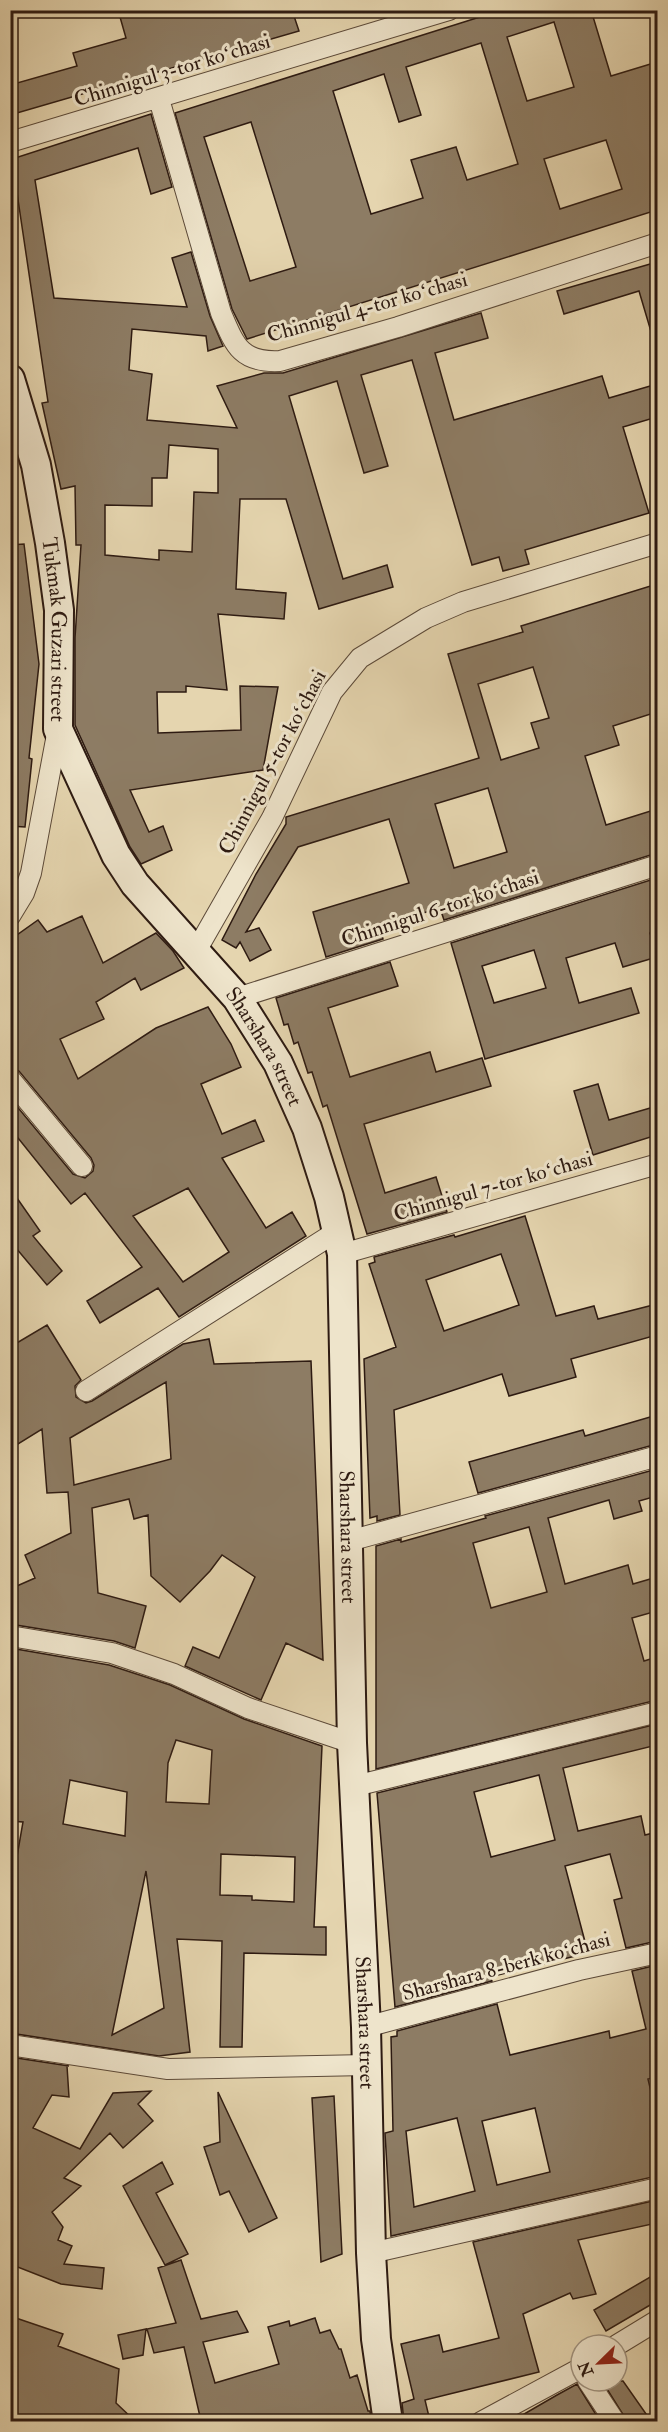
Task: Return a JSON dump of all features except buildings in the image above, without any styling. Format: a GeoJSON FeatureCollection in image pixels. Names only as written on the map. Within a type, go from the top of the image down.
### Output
{"type":"FeatureCollection","features":[{"type":"Feature","properties":{"kind":"street","name":"Chinnigul 3-tor koʻchasi"},"geometry":{"type":"LineString","coordinates":[[10,142],[449,10]]}},
{"type":"Feature","properties":{"kind":"street","name":"Chinnigul 4-tor koʻchasi"},"geometry":{"type":"LineString","coordinates":[[159,99],[221,313],[240,351],[250,358],[264,362],[280,361],[398,327],[657,243]]}},
{"type":"Feature","properties":{"kind":"street","name":"Tukmak Guzari street"},"geometry":{"type":"LineString","coordinates":[[10,379],[15,412],[36,465],[59,610],[58,729],[31,873],[24,893],[10,916]]}},
{"type":"Feature","properties":{"kind":"street","name":"Chinnigul 5-tor koʻchasi"},"geometry":{"type":"LineString","coordinates":[[196,951],[272,818],[332,692],[360,658],[426,618],[463,602],[657,543]]}},
{"type":"Feature","properties":{"kind":"street","name":"Sharshara street"},"geometry":{"type":"LineString","coordinates":[[58,729],[116,855],[135,884],[237,998],[278,1063],[307,1128],[329,1197],[339,1243],[349,1541],[352,1743],[366,2027],[371,2253],[376,2339],[388,2421]]}},
{"type":"Feature","properties":{"kind":"street","name":"Chinnigul 6-tor koʻchasi"},"geometry":{"type":"LineString","coordinates":[[237,998],[657,865]]}},
{"type":"Feature","properties":{"kind":"street"},"geometry":{"type":"LineString","coordinates":[[10,1078],[82,1166]]}},
{"type":"Feature","properties":{"kind":"street","name":"Chinnigul 7-tor koʻchasi"},"geometry":{"type":"LineString","coordinates":[[86,1391],[339,1243],[657,1164]]}},
{"type":"Feature","properties":{"kind":"street"},"geometry":{"type":"LineString","coordinates":[[349,1541],[657,1456]]}},
{"type":"Feature","properties":{"kind":"street"},"geometry":{"type":"LineString","coordinates":[[10,1636],[112,1653],[174,1674],[248,1708],[352,1743]]}},
{"type":"Feature","properties":{"kind":"street"},"geometry":{"type":"LineString","coordinates":[[355,1786],[657,1712]]}},
{"type":"Feature","properties":{"kind":"street","name":"Sharshara 8-berk koʻchasi"},"geometry":{"type":"LineString","coordinates":[[366,2027],[579,1970],[657,1953]]}},
{"type":"Feature","properties":{"kind":"street"},"geometry":{"type":"LineString","coordinates":[[10,2045],[168,2069],[367,2065]]}},
{"type":"Feature","properties":{"kind":"street"},"geometry":{"type":"LineString","coordinates":[[371,2253],[657,2188]]}},
{"type":"Feature","properties":{"kind":"street"},"geometry":{"type":"LineString","coordinates":[[629,2338],[657,2320]]}},
{"type":"Feature","properties":{"kind":"street"},"geometry":{"type":"LineString","coordinates":[[481,2421],[569,2379]]}},
{"type":"Feature","properties":{"kind":"street"},"geometry":{"type":"LineString","coordinates":[[597,2393],[615,2421]]}}]}
